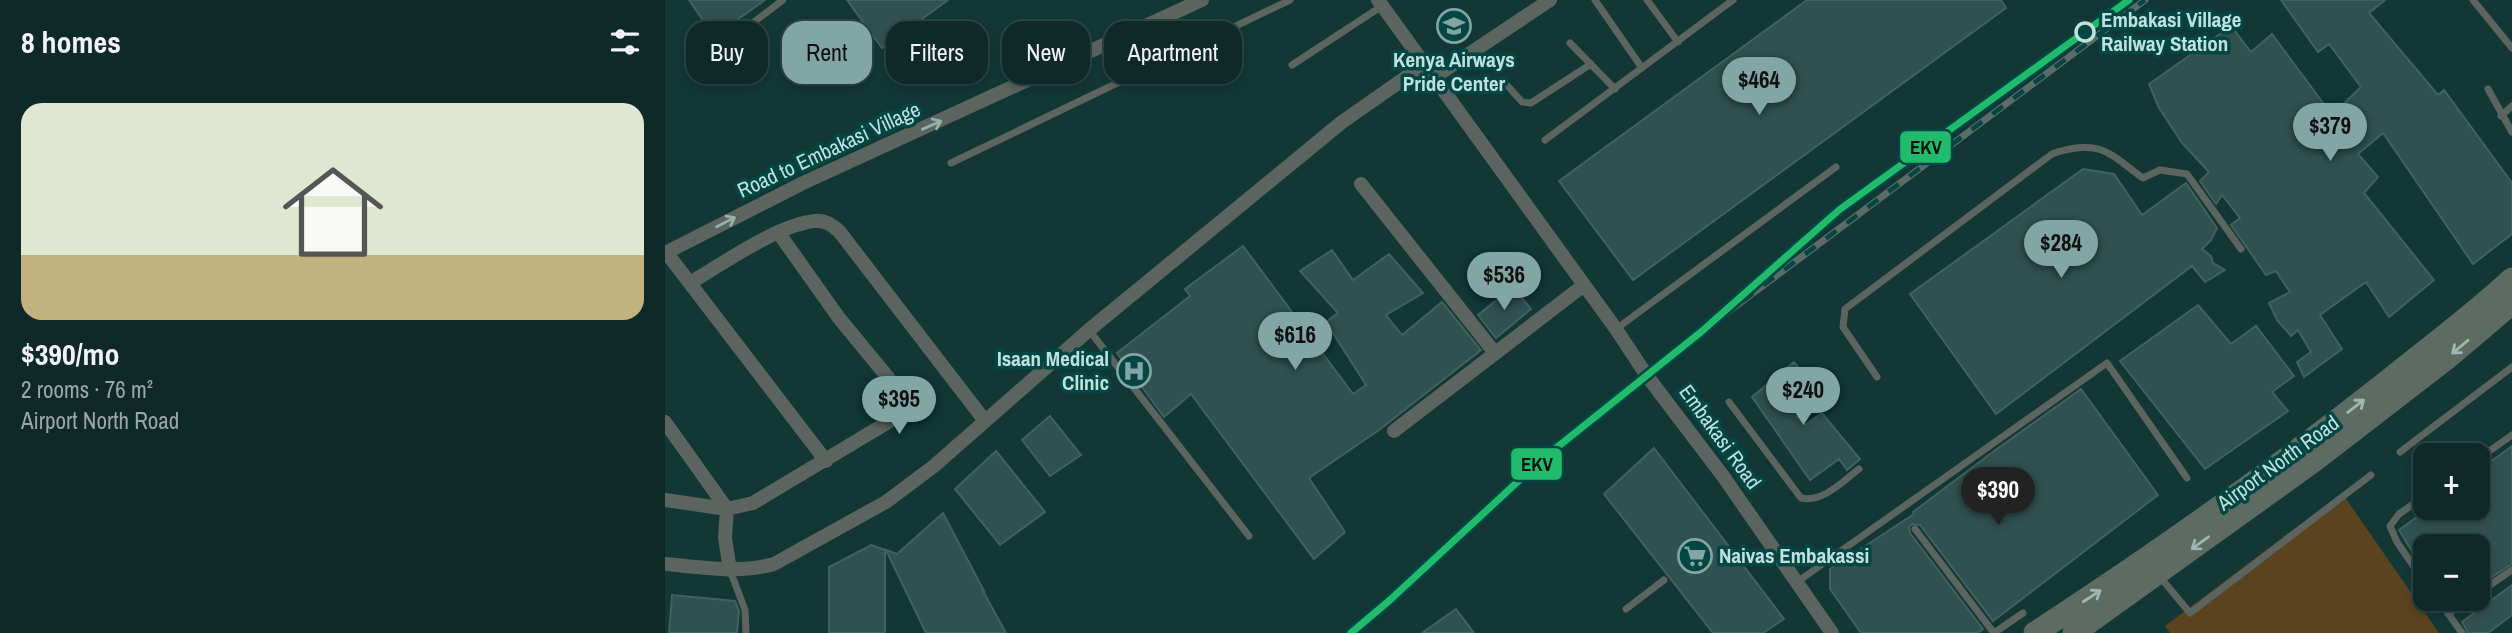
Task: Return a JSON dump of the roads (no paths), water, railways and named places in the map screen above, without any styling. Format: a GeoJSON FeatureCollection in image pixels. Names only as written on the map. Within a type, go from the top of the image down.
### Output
{"type":"FeatureCollection","features":[{"type":"Feature","properties":{"kind":"main road","name":"Airport North Road"},"geometry":{"type":"LineString","coordinates":[[2029,623],[2120,577],[2329,427],[2484,305],[2512,279]]}},
{"type":"Feature","properties":{"kind":"main road","name":"Airport North Road"},"geometry":{"type":"LineString","coordinates":[[2074,633],[2095,623],[2157,574],[2337,443],[2446,359],[2512,303]]}},
{"type":"Feature","properties":{"kind":"street","name":"Road to Embakasi Village"},"geometry":{"type":"LineString","coordinates":[[1158,21],[1202,0]]}},
{"type":"Feature","properties":{"kind":"street"},"geometry":{"type":"LineString","coordinates":[[1433,78],[1550,0]]}},
{"type":"Feature","properties":{"kind":"street","name":"Embakasi Road"},"geometry":{"type":"LineString","coordinates":[[1380,3],[1616,329],[1647,376],[1723,476],[1797,582],[1827,632]]}},
{"type":"Feature","properties":{"kind":"street","name":"Road to Embakasi Village"},"geometry":{"type":"LineString","coordinates":[[665,252],[803,183],[1104,47]]}},
{"type":"Feature","properties":{"kind":"street"},"geometry":{"type":"LineString","coordinates":[[665,564],[754,569],[774,564],[886,502],[934,466],[1089,330],[1342,122],[1425,64]]}},
{"type":"Feature","properties":{"kind":"street"},"geometry":{"type":"LineString","coordinates":[[1361,184],[1495,353]]}},
{"type":"Feature","properties":{"kind":"street"},"geometry":{"type":"LineString","coordinates":[[690,284],[778,232],[815,221],[830,223],[839,231],[985,421]]}},
{"type":"Feature","properties":{"kind":"street"},"geometry":{"type":"LineString","coordinates":[[665,500],[727,509],[753,503],[826,461],[896,415],[898,399],[886,374],[839,318],[778,232]]}},
{"type":"Feature","properties":{"kind":"street"},"geometry":{"type":"LineString","coordinates":[[665,252],[826,461]]}},
{"type":"Feature","properties":{"kind":"street"},"geometry":{"type":"LineString","coordinates":[[1394,431],[1584,285]]}},
{"type":"Feature","properties":{"kind":"street"},"geometry":{"type":"LineString","coordinates":[[665,422],[727,509],[725,538],[730,569]]}},
{"type":"Feature","properties":{"kind":"lane"},"geometry":{"type":"LineString","coordinates":[[755,21],[783,0]]}},
{"type":"Feature","properties":{"kind":"lane"},"geometry":{"type":"LineString","coordinates":[[1242,24],[1290,0]]}},
{"type":"Feature","properties":{"kind":"lane"},"geometry":{"type":"LineString","coordinates":[[1595,0],[1642,68]]}},
{"type":"Feature","properties":{"kind":"lane"},"geometry":{"type":"LineString","coordinates":[[1647,0],[1678,42]]}},
{"type":"Feature","properties":{"kind":"lane"},"geometry":{"type":"LineString","coordinates":[[2473,0],[2510,42]]}},
{"type":"Feature","properties":{"kind":"lane"},"geometry":{"type":"LineString","coordinates":[[1545,141],[1730,1]]}},
{"type":"Feature","properties":{"kind":"lane"},"geometry":{"type":"LineString","coordinates":[[1291,65],[1380,3]]}},
{"type":"Feature","properties":{"kind":"lane"},"geometry":{"type":"LineString","coordinates":[[1570,43],[1615,89]]}},
{"type":"Feature","properties":{"kind":"lane"},"geometry":{"type":"LineString","coordinates":[[1505,83],[1522,102],[1531,103],[1591,64]]}},
{"type":"Feature","properties":{"kind":"lane"},"geometry":{"type":"LineString","coordinates":[[951,163],[1119,84]]}},
{"type":"Feature","properties":{"kind":"lane"},"geometry":{"type":"LineString","coordinates":[[2488,89],[2512,132]]}},
{"type":"Feature","properties":{"kind":"lane"},"geometry":{"type":"LineString","coordinates":[[2501,116],[2512,106]]}},
{"type":"Feature","properties":{"kind":"lane"},"geometry":{"type":"LineString","coordinates":[[1877,377],[1843,327],[1845,309],[2052,154],[2067,149],[2084,148],[2106,152],[2143,178],[2160,170],[2187,174],[2241,248]]}},
{"type":"Feature","properties":{"kind":"lane"},"geometry":{"type":"LineString","coordinates":[[1616,329],[1836,167]]}},
{"type":"Feature","properties":{"kind":"lane"},"geometry":{"type":"LineString","coordinates":[[1089,330],[1249,536]]}},
{"type":"Feature","properties":{"kind":"lane"},"geometry":{"type":"LineString","coordinates":[[1797,582],[2108,363],[2187,478]]}},
{"type":"Feature","properties":{"kind":"lane"},"geometry":{"type":"LineString","coordinates":[[2400,452],[2512,367]]}},
{"type":"Feature","properties":{"kind":"lane"},"geometry":{"type":"LineString","coordinates":[[1730,402],[1801,498],[1812,500],[1821,497],[1859,469]]}},
{"type":"Feature","properties":{"kind":"lane"},"geometry":{"type":"LineString","coordinates":[[2490,451],[2512,435]]}},
{"type":"Feature","properties":{"kind":"lane"},"geometry":{"type":"LineString","coordinates":[[2157,574],[2190,612],[2371,475]]}},
{"type":"Feature","properties":{"kind":"lane"},"geometry":{"type":"LineString","coordinates":[[2413,504],[2399,514],[2391,526],[2397,542],[2413,565]]}},
{"type":"Feature","properties":{"kind":"lane"},"geometry":{"type":"LineString","coordinates":[[1915,530],[1994,633],[2029,623]]}},
{"type":"Feature","properties":{"kind":"lane"},"geometry":{"type":"LineString","coordinates":[[730,569],[745,610],[745,633]]}},
{"type":"Feature","properties":{"kind":"lane"},"geometry":{"type":"LineString","coordinates":[[2490,585],[2512,570]]}},
{"type":"Feature","properties":{"kind":"lane"},"geometry":{"type":"LineString","coordinates":[[1626,609],[1664,580]]}},
{"type":"Feature","properties":{"kind":"lane"},"geometry":{"type":"LineString","coordinates":[[2446,611],[2462,633]]}},
{"type":"Feature","properties":{"kind":"lane"},"geometry":{"type":"LineString","coordinates":[[2448,614],[2452,611]]}},
{"type":"Feature","properties":{"kind":"railway"},"geometry":{"type":"LineString","coordinates":[[1701,332],[2145,0]]}},
{"type":"Feature","properties":{"kind":"place","name":"Kenya Airways Pride Center"},"geometry":{"type":"Point","coordinates":[1454,26]}},
{"type":"Feature","properties":{"kind":"place","name":"Embakasi Village Railway Station"},"geometry":{"type":"Point","coordinates":[2085,32]}},
{"type":"Feature","properties":{"kind":"place","name":"Isaan Medical Clinic"},"geometry":{"type":"Point","coordinates":[1134,371]}},
{"type":"Feature","properties":{"kind":"place","name":"Naivas Embakassi"},"geometry":{"type":"Point","coordinates":[1695,556]}}]}
